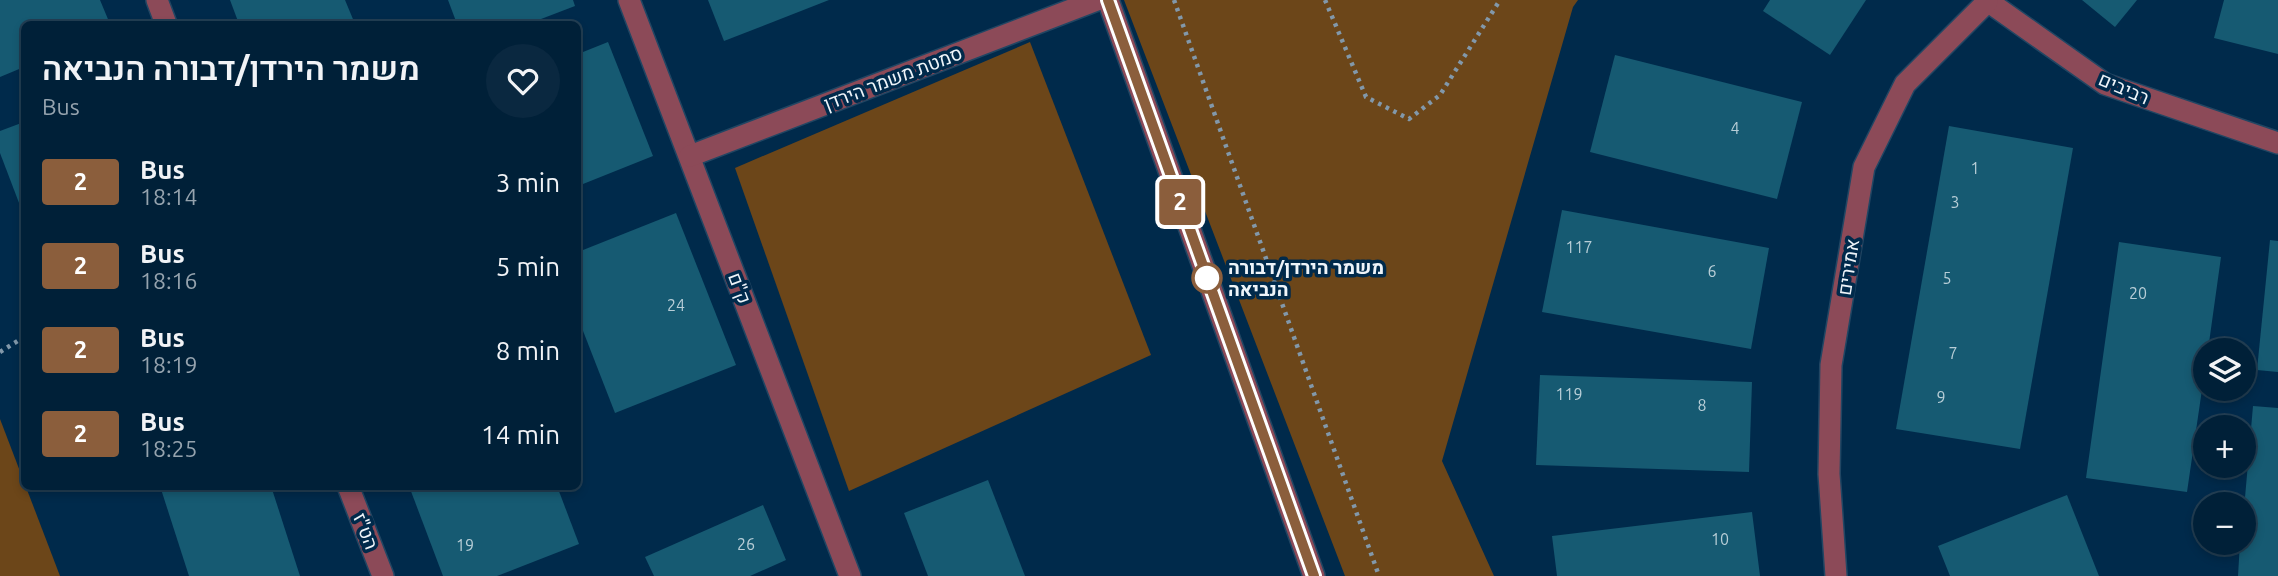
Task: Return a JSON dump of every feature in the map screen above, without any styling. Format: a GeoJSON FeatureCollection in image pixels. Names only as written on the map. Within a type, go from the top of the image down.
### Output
{"type":"FeatureCollection","features":[{"type":"Feature","properties":{"kind":"street"},"geometry":{"type":"LineString","coordinates":[[157,0],[165,21]]}},
{"type":"Feature","properties":{"kind":"street","name":"ק\"ם"},"geometry":{"type":"LineString","coordinates":[[629,0],[850,576]]}},
{"type":"Feature","properties":{"kind":"street","name":"סמטת משמר הירדן"},"geometry":{"type":"LineString","coordinates":[[690,156],[1097,0]]}},
{"type":"Feature","properties":{"kind":"street"},"geometry":{"type":"LineString","coordinates":[[1108,0],[1314,576]]}},
{"type":"Feature","properties":{"kind":"street","name":"רביבים"},"geometry":{"type":"LineString","coordinates":[[1987,1],[2105,84],[2278,143]]}},
{"type":"Feature","properties":{"kind":"street","name":"אמירים"},"geometry":{"type":"LineString","coordinates":[[1836,576],[1829,474],[1831,365],[1864,167],[1905,84],[1987,1]]}},
{"type":"Feature","properties":{"kind":"street","name":"הט\"ז"},"geometry":{"type":"LineString","coordinates":[[350,490],[383,576]]}},
{"type":"Feature","properties":{"kind":"path"},"geometry":{"type":"LineString","coordinates":[[1174,0],[1379,576]]}},
{"type":"Feature","properties":{"kind":"path"},"geometry":{"type":"LineString","coordinates":[[1325,0],[1366,97],[1409,120],[1440,95],[1500,0]]}},
{"type":"Feature","properties":{"kind":"path"},"geometry":{"type":"LineString","coordinates":[[0,352],[21,339]]}},
{"type":"Feature","properties":{"kind":"shaded area"},"geometry":{"type":"Polygon","coordinates":[[[1124,0],[1578,0],[1573,7],[1442,461],[1494,576],[1345,576],[1124,0]]]}},
{"type":"Feature","properties":{"kind":"shaded area"},"geometry":{"type":"Polygon","coordinates":[[[1030,42],[1151,355],[849,491],[735,168],[1030,42]]]}},
{"type":"Feature","properties":{"kind":"shaded area"},"geometry":{"type":"Polygon","coordinates":[[[0,419],[21,474],[21,490],[27,490],[60,576],[0,576],[0,419]]]}},
{"type":"Feature","properties":{"kind":"building"},"geometry":{"type":"Polygon","coordinates":[[[0,0],[100,0],[109,21],[21,21],[21,68],[0,77],[0,0]]]}},
{"type":"Feature","properties":{"kind":"building"},"geometry":{"type":"Polygon","coordinates":[[[230,0],[345,0],[354,21],[238,21],[230,0]]]}},
{"type":"Feature","properties":{"kind":"building"},"geometry":{"type":"Polygon","coordinates":[[[448,0],[573,0],[575,6],[536,21],[456,21],[448,0]]]}},
{"type":"Feature","properties":{"kind":"building"},"geometry":{"type":"Polygon","coordinates":[[[708,0],[829,0],[724,41],[708,0]]]}},
{"type":"Feature","properties":{"kind":"building"},"geometry":{"type":"Polygon","coordinates":[[[1770,0],[1866,0],[1830,55],[1763,11],[1770,0]]]}},
{"type":"Feature","properties":{"kind":"building"},"geometry":{"type":"Polygon","coordinates":[[[2082,0],[2137,0],[2115,27],[2082,0]]]}},
{"type":"Feature","properties":{"kind":"building"},"geometry":{"type":"Polygon","coordinates":[[[2224,0],[2278,0],[2278,54],[2214,38],[2224,0]]]}},
{"type":"Feature","properties":{"kind":"building"},"geometry":{"type":"Polygon","coordinates":[[[608,42],[653,156],[581,185],[581,53],[608,42]]]}},
{"type":"Feature","properties":{"kind":"building"},"geometry":{"type":"Polygon","coordinates":[[[1615,55],[1802,102],[1777,199],[1590,152],[1615,55]]]}},
{"type":"Feature","properties":{"kind":"building"},"geometry":{"type":"Polygon","coordinates":[[[21,123],[21,208],[0,153],[0,131],[21,123]]]}},
{"type":"Feature","properties":{"kind":"building"},"geometry":{"type":"Polygon","coordinates":[[[1949,126],[2073,148],[2020,449],[1896,429],[1949,126]]]}},
{"type":"Feature","properties":{"kind":"building"},"geometry":{"type":"Polygon","coordinates":[[[1562,210],[1769,248],[1751,349],[1542,312],[1562,210]]]}},
{"type":"Feature","properties":{"kind":"building"},"geometry":{"type":"Polygon","coordinates":[[[676,213],[736,365],[615,413],[581,326],[581,251],[676,213]]]}},
{"type":"Feature","properties":{"kind":"building"},"geometry":{"type":"Polygon","coordinates":[[[2270,240],[2278,241],[2278,372],[2257,370],[2270,240]]]}},
{"type":"Feature","properties":{"kind":"building"},"geometry":{"type":"Polygon","coordinates":[[[2119,242],[2221,257],[2210,338],[2193,338],[2193,401],[2200,401],[2198,415],[2193,415],[2193,451],[2187,492],[2086,478],[2119,242]]]}},
{"type":"Feature","properties":{"kind":"building"},"geometry":{"type":"Polygon","coordinates":[[[1540,375],[1752,382],[1749,472],[1536,465],[1540,375]]]}},
{"type":"Feature","properties":{"kind":"building"},"geometry":{"type":"Polygon","coordinates":[[[2253,406],[2278,408],[2278,576],[2238,576],[2239,555],[2256,555],[2256,492],[2245,492],[2247,478],[2256,478],[2256,415],[2252,415],[2253,406]]]}},
{"type":"Feature","properties":{"kind":"building"},"geometry":{"type":"Polygon","coordinates":[[[988,480],[1025,576],[928,576],[904,513],[988,480]]]}},
{"type":"Feature","properties":{"kind":"building"},"geometry":{"type":"Polygon","coordinates":[[[161,490],[272,490],[300,576],[189,576],[161,490]]]}},
{"type":"Feature","properties":{"kind":"building"},"geometry":{"type":"Polygon","coordinates":[[[411,490],[559,490],[579,544],[497,576],[443,576],[411,490]]]}},
{"type":"Feature","properties":{"kind":"building"},"geometry":{"type":"Polygon","coordinates":[[[2067,495],[2099,576],[1950,576],[1938,546],[2067,495]]]}},
{"type":"Feature","properties":{"kind":"building"},"geometry":{"type":"Polygon","coordinates":[[[763,505],[786,560],[750,576],[654,576],[645,557],[763,505]]]}},
{"type":"Feature","properties":{"kind":"building"},"geometry":{"type":"Polygon","coordinates":[[[1752,512],[1760,576],[1557,576],[1552,536],[1752,512]]]}},
{"type":"Feature","properties":{"kind":"bus line","name":"2"},"geometry":{"type":"LineString","coordinates":[[1108,0],[1314,576]]}},
{"type":"Feature","properties":{"kind":"place","name":"משמר הירדן/דבורה הנביאה"},"geometry":{"type":"Point","coordinates":[1207,278]}}]}
